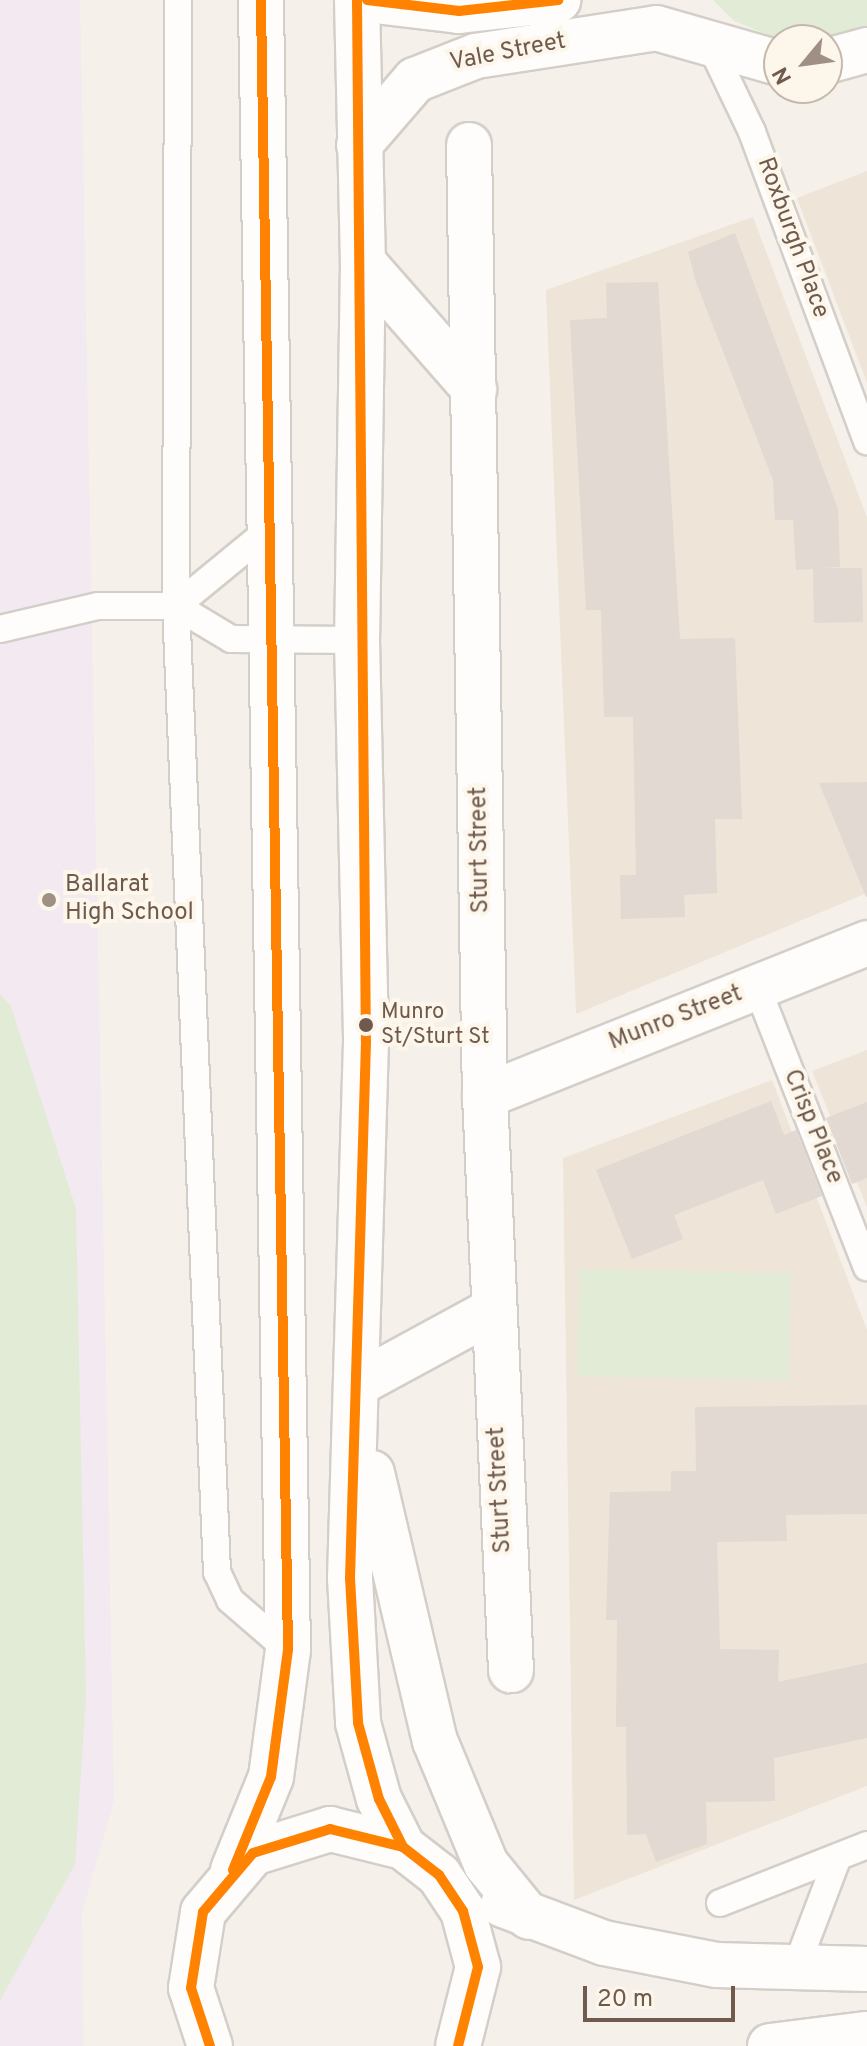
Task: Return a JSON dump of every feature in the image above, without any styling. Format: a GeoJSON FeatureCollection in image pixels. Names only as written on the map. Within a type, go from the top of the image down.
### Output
{"type":"FeatureCollection","features":[{"type":"Feature","properties":{"kind":"main road"},"geometry":{"type":"LineString","coordinates":[[210,2046],[195,2014],[190,1962],[203,1912],[233,1870],[271,1777],[288,1650],[274,641],[261,0]]}},
{"type":"Feature","properties":{"kind":"main road"},"geometry":{"type":"LineString","coordinates":[[357,0],[363,262],[357,640],[366,1042],[360,1396],[350,1578],[354,1690],[371,1777],[403,1847]]}},
{"type":"Feature","properties":{"kind":"main road","name":"Vale Street"},"geometry":{"type":"LineString","coordinates":[[367,0],[459,11],[558,0]]}},
{"type":"Feature","properties":{"kind":"main road","name":"Vale Street"},"geometry":{"type":"LineString","coordinates":[[688,0],[721,45]]}},
{"type":"Feature","properties":{"kind":"main road","name":"Vale Street"},"geometry":{"type":"LineString","coordinates":[[359,145],[403,90],[456,60],[638,28],[721,45],[763,58]]}},
{"type":"Feature","properties":{"kind":"main road"},"geometry":{"type":"LineString","coordinates":[[843,57],[867,50]]}},
{"type":"Feature","properties":{"kind":"main road","name":"Sturt Street"},"geometry":{"type":"LineString","coordinates":[[469,145],[485,1096],[492,1311],[511,1670]]}},
{"type":"Feature","properties":{"kind":"main road"},"geometry":{"type":"LineString","coordinates":[[363,262],[474,389]]}},
{"type":"Feature","properties":{"kind":"main road","name":"Munro Street"},"geometry":{"type":"LineString","coordinates":[[485,1096],[867,943]]}},
{"type":"Feature","properties":{"kind":"main road"},"geometry":{"type":"LineString","coordinates":[[360,1396],[492,1311]]}},
{"type":"Feature","properties":{"kind":"main road"},"geometry":{"type":"LineString","coordinates":[[360,1396],[435,1741],[486,1864],[529,1917]]}},
{"type":"Feature","properties":{"kind":"main road"},"geometry":{"type":"LineString","coordinates":[[233,1870],[277,1840],[304,1832],[357,1831],[403,1847],[439,1875],[529,1917],[645,1952],[795,1970],[867,1969]]}},
{"type":"Feature","properties":{"kind":"main road"},"geometry":{"type":"LineString","coordinates":[[439,1875],[463,1911],[478,1967],[458,2046]]}},
{"type":"Feature","properties":{"kind":"main road"},"geometry":{"type":"LineString","coordinates":[[770,2046],[867,2034]]}},
{"type":"Feature","properties":{"kind":"lane"},"geometry":{"type":"LineString","coordinates":[[178,0],[176,606],[217,1572],[230,1600],[288,1650]]}},
{"type":"Feature","properties":{"kind":"lane","name":"Roxburgh Place"},"geometry":{"type":"LineString","coordinates":[[721,45],[867,441]]}},
{"type":"Feature","properties":{"kind":"lane"},"geometry":{"type":"LineString","coordinates":[[176,606],[271,528]]}},
{"type":"Feature","properties":{"kind":"lane"},"geometry":{"type":"LineString","coordinates":[[0,629],[98,606],[176,606],[220,636],[274,641],[357,640]]}},
{"type":"Feature","properties":{"kind":"lane","name":"Crisp Place"},"geometry":{"type":"LineString","coordinates":[[757,987],[867,1267]]}},
{"type":"Feature","properties":{"kind":"lane"},"geometry":{"type":"LineString","coordinates":[[720,1903],[867,1845]]}},
{"type":"Feature","properties":{"kind":"lane"},"geometry":{"type":"LineString","coordinates":[[795,1970],[838,1857]]}},
{"type":"Feature","properties":{"kind":"shaded area","name":"Ballarat High School"},"geometry":{"type":"Polygon","coordinates":[[[0,0],[80,0],[114,1801],[82,1912],[83,2046],[0,2046],[0,0]]]}},
{"type":"Feature","properties":{"kind":"shaded area"},"geometry":{"type":"Polygon","coordinates":[[[867,171],[867,383],[797,198],[867,171]]]}},
{"type":"Feature","properties":{"kind":"shaded area"},"geometry":{"type":"Polygon","coordinates":[[[753,217],[867,517],[867,893],[576,1014],[546,290],[753,217]]]}},
{"type":"Feature","properties":{"kind":"shaded area"},"geometry":{"type":"Polygon","coordinates":[[[867,1050],[867,1207],[812,1071],[867,1050]]]}},
{"type":"Feature","properties":{"kind":"shaded area"},"geometry":{"type":"Polygon","coordinates":[[[772,1080],[867,1330],[867,1786],[574,1900],[563,1158],[772,1080]]]}},
{"type":"Feature","properties":{"kind":"green space"},"geometry":{"type":"Polygon","coordinates":[[[713,0],[867,0],[867,29],[843,34],[843,24],[763,24],[763,33],[734,21],[713,0]]]}},
{"type":"Feature","properties":{"kind":"green space"},"geometry":{"type":"Polygon","coordinates":[[[0,994],[11,1006],[76,1209],[86,1697],[75,1864],[0,2001],[0,994]]]}},
{"type":"Feature","properties":{"kind":"green space"},"geometry":{"type":"Polygon","coordinates":[[[579,1269],[791,1273],[789,1380],[577,1376],[579,1269]]]}},
{"type":"Feature","properties":{"kind":"building"},"geometry":{"type":"Polygon","coordinates":[[[735,233],[838,509],[840,567],[823,568],[862,568],[863,622],[814,623],[813,569],[796,570],[793,520],[775,520],[773,480],[696,282],[688,252],[735,233]]]}},
{"type":"Feature","properties":{"kind":"building"},"geometry":{"type":"Polygon","coordinates":[[[658,282],[680,639],[735,638],[742,819],[715,819],[717,893],[684,895],[685,917],[621,919],[620,875],[636,875],[633,717],[604,717],[601,610],[586,610],[570,320],[607,318],[606,283],[658,282]]]}},
{"type":"Feature","properties":{"kind":"building"},"geometry":{"type":"Polygon","coordinates":[[[867,782],[867,897],[866,897],[819,783],[867,782]]]}},
{"type":"Feature","properties":{"kind":"building"},"geometry":{"type":"Polygon","coordinates":[[[771,1101],[784,1135],[796,1130],[822,1196],[776,1214],[763,1180],[674,1215],[683,1239],[632,1259],[596,1170],[771,1101]]]}},
{"type":"Feature","properties":{"kind":"building"},"geometry":{"type":"Polygon","coordinates":[[[867,1102],[867,1178],[852,1184],[826,1118],[867,1102]]]}},
{"type":"Feature","properties":{"kind":"building"},"geometry":{"type":"Polygon","coordinates":[[[867,1405],[867,1514],[786,1515],[787,1541],[717,1542],[720,1649],[779,1650],[778,1682],[867,1663],[867,1738],[774,1758],[775,1801],[706,1802],[707,1844],[656,1862],[646,1834],[627,1835],[626,1727],[616,1727],[617,1620],[606,1620],[610,1492],[671,1491],[671,1471],[696,1471],[695,1407],[867,1405]]]}},
{"type":"Feature","properties":{"kind":"transit line"},"geometry":{"type":"LineString","coordinates":[[233,1870],[271,1777],[288,1650],[261,0]]}},
{"type":"Feature","properties":{"kind":"transit line"},"geometry":{"type":"LineString","coordinates":[[357,0],[366,1042],[350,1578],[358,1723],[379,1799],[403,1847]]}},
{"type":"Feature","properties":{"kind":"transit line"},"geometry":{"type":"LineString","coordinates":[[367,0],[459,11],[558,0]]}},
{"type":"Feature","properties":{"kind":"transit line"},"geometry":{"type":"LineString","coordinates":[[210,2046],[191,1988],[203,1912],[253,1853],[330,1829],[403,1847],[439,1875],[463,1911],[478,1967],[458,2046]]}},
{"type":"Feature","properties":{"kind":"place","name":"Ballarat High School"},"geometry":{"type":"Point","coordinates":[49,900]}},
{"type":"Feature","properties":{"kind":"place","name":"Munro St/Sturt St"},"geometry":{"type":"Point","coordinates":[366,1025]}}]}
